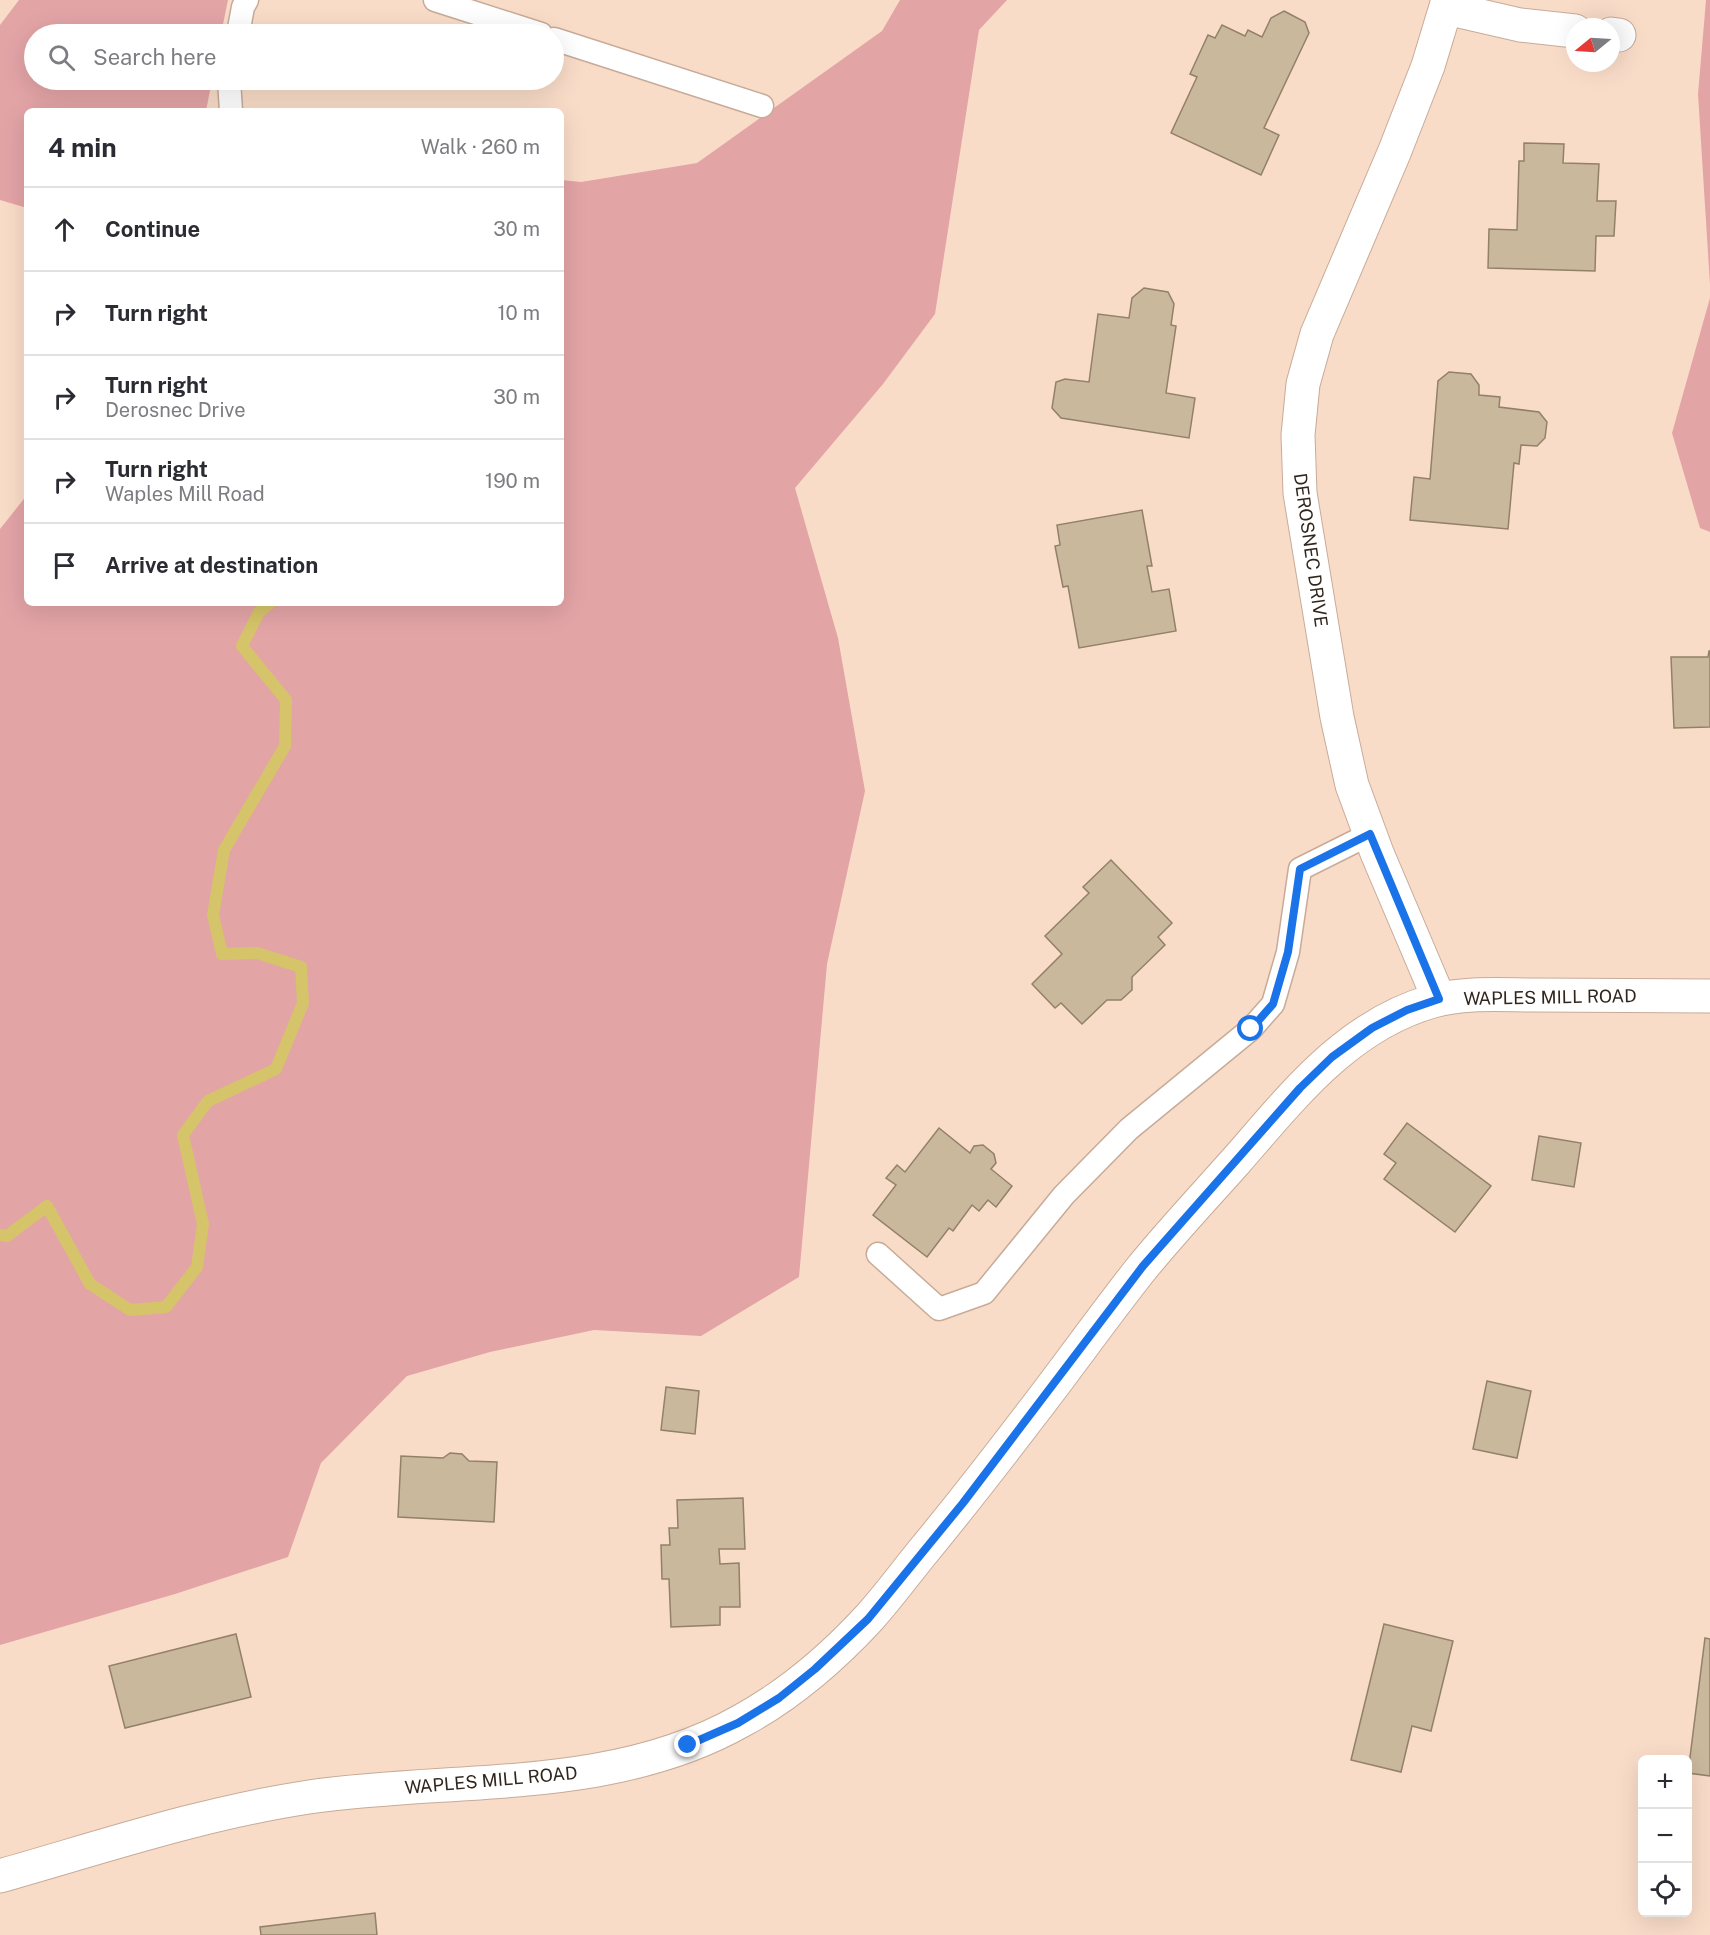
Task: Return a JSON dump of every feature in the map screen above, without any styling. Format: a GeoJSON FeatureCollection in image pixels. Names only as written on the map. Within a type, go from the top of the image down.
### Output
{"type":"FeatureCollection","features":[{"type":"Feature","properties":{"kind":"main road"},"geometry":{"type":"LineString","coordinates":[[1447,4],[1520,25],[1566,30]]}},
{"type":"Feature","properties":{"kind":"main road","name":"DEROSNEC DRIVE"},"geometry":{"type":"LineString","coordinates":[[1439,999],[1352,785],[1337,717],[1300,493],[1298,435],[1303,384],[1317,334],[1394,153],[1428,66],[1447,4]]}},
{"type":"Feature","properties":{"kind":"main road","name":"WAPLES MILL ROAD"},"geometry":{"type":"LineString","coordinates":[[0,1876],[182,1823],[309,1798],[587,1772],[646,1759],[688,1745],[738,1723],[779,1698],[815,1669],[868,1619],[963,1503],[1143,1266],[1300,1088],[1332,1057],[1372,1028],[1407,1010],[1439,999],[1482,996],[1710,996]]}},
{"type":"Feature","properties":{"kind":"lane"},"geometry":{"type":"LineString","coordinates":[[240,24],[243,7],[247,0]]}},
{"type":"Feature","properties":{"kind":"lane"},"geometry":{"type":"LineString","coordinates":[[435,0],[510,24]]}},
{"type":"Feature","properties":{"kind":"lane"},"geometry":{"type":"LineString","coordinates":[[564,42],[762,106]]}},
{"type":"Feature","properties":{"kind":"lane"},"geometry":{"type":"LineString","coordinates":[[230,90],[231,108]]}},
{"type":"Feature","properties":{"kind":"lane"},"geometry":{"type":"LineString","coordinates":[[878,1254],[939,1309],[984,1293],[1064,1194],[1129,1130],[1251,1029],[1273,1004],[1288,952],[1300,869],[1370,834]]}},
{"type":"Feature","properties":{"kind":"shaded area"},"geometry":{"type":"Polygon","coordinates":[[[19,0],[228,0],[223,24],[24,24],[24,90],[210,90],[207,108],[24,108],[24,207],[0,200],[0,25],[19,0]]]}},
{"type":"Feature","properties":{"kind":"shaded area"},"geometry":{"type":"Polygon","coordinates":[[[900,0],[1007,0],[979,30],[935,314],[883,384],[795,488],[838,638],[865,791],[827,964],[799,1277],[701,1336],[594,1330],[490,1352],[407,1376],[321,1463],[288,1557],[175,1594],[0,1645],[0,529],[24,499],[24,606],[564,606],[564,180],[581,182],[697,163],[882,31],[900,0]]]}},
{"type":"Feature","properties":{"kind":"shaded area"},"geometry":{"type":"Polygon","coordinates":[[[1706,0],[1710,0],[1710,285],[1698,94],[1706,0]]]}},
{"type":"Feature","properties":{"kind":"shaded area"},"geometry":{"type":"Polygon","coordinates":[[[1710,298],[1710,532],[1700,528],[1672,433],[1710,298]]]}},
{"type":"Feature","properties":{"kind":"building"},"geometry":{"type":"Polygon","coordinates":[[[1284,11],[1305,22],[1309,33],[1264,128],[1279,135],[1261,175],[1171,133],[1197,77],[1190,74],[1208,35],[1215,38],[1222,25],[1245,36],[1248,30],[1262,37],[1271,18],[1284,11]]]}},
{"type":"Feature","properties":{"kind":"building"},"geometry":{"type":"Polygon","coordinates":[[[1524,143],[1564,144],[1563,163],[1599,164],[1597,201],[1616,201],[1614,236],[1596,236],[1595,271],[1488,268],[1489,229],[1517,230],[1519,161],[1524,161],[1524,143]]]}},
{"type":"Feature","properties":{"kind":"building"},"geometry":{"type":"Polygon","coordinates":[[[1144,288],[1168,292],[1174,304],[1171,325],[1176,326],[1166,393],[1195,398],[1189,438],[1061,418],[1052,408],[1056,382],[1065,379],[1089,382],[1098,314],[1129,318],[1132,298],[1144,288]]]}},
{"type":"Feature","properties":{"kind":"building"},"geometry":{"type":"Polygon","coordinates":[[[1449,372],[1471,374],[1479,385],[1479,395],[1500,397],[1499,407],[1539,412],[1547,422],[1545,438],[1537,446],[1521,445],[1519,464],[1514,463],[1508,529],[1410,520],[1414,477],[1430,479],[1438,381],[1449,372]]]}},
{"type":"Feature","properties":{"kind":"building"},"geometry":{"type":"Polygon","coordinates":[[[1142,510],[1152,566],[1147,566],[1152,592],[1169,589],[1176,631],[1079,648],[1068,586],[1063,587],[1055,546],[1060,545],[1057,525],[1142,510]]]}},
{"type":"Feature","properties":{"kind":"building"},"geometry":{"type":"Polygon","coordinates":[[[1709,651],[1710,727],[1674,728],[1671,657],[1708,657],[1709,651]]]}},
{"type":"Feature","properties":{"kind":"building"},"geometry":{"type":"Polygon","coordinates":[[[1111,860],[1172,923],[1158,937],[1165,945],[1132,977],[1132,990],[1121,1000],[1107,1000],[1082,1024],[1061,1003],[1055,1008],[1032,984],[1062,954],[1045,936],[1089,893],[1083,887],[1111,860]]]}},
{"type":"Feature","properties":{"kind":"building"},"geometry":{"type":"Polygon","coordinates":[[[1407,1123],[1491,1186],[1455,1232],[1384,1179],[1396,1163],[1384,1154],[1407,1123]]]}},
{"type":"Feature","properties":{"kind":"building"},"geometry":{"type":"Polygon","coordinates":[[[939,1128],[970,1153],[974,1146],[983,1145],[994,1154],[996,1163],[991,1169],[1012,1186],[996,1207],[988,1200],[979,1211],[972,1205],[953,1231],[949,1228],[927,1257],[873,1215],[896,1185],[886,1178],[897,1165],[905,1172],[939,1128]]]}},
{"type":"Feature","properties":{"kind":"building"},"geometry":{"type":"Polygon","coordinates":[[[1539,1136],[1581,1143],[1574,1187],[1532,1180],[1539,1136]]]}},
{"type":"Feature","properties":{"kind":"building"},"geometry":{"type":"Polygon","coordinates":[[[1487,1381],[1531,1391],[1517,1458],[1473,1449],[1487,1381]]]}},
{"type":"Feature","properties":{"kind":"building"},"geometry":{"type":"Polygon","coordinates":[[[666,1387],[699,1391],[695,1434],[661,1430],[666,1387]]]}},
{"type":"Feature","properties":{"kind":"building"},"geometry":{"type":"Polygon","coordinates":[[[450,1453],[462,1454],[469,1461],[497,1462],[494,1522],[398,1517],[401,1456],[443,1458],[450,1453]]]}},
{"type":"Feature","properties":{"kind":"building"},"geometry":{"type":"Polygon","coordinates":[[[743,1498],[745,1549],[719,1549],[720,1564],[739,1563],[740,1607],[720,1607],[720,1625],[671,1627],[669,1579],[662,1579],[661,1545],[670,1545],[669,1528],[678,1528],[677,1500],[743,1498]]]}},
{"type":"Feature","properties":{"kind":"building"},"geometry":{"type":"Polygon","coordinates":[[[1384,1624],[1453,1641],[1431,1731],[1412,1726],[1401,1772],[1351,1760],[1384,1624]]]}},
{"type":"Feature","properties":{"kind":"building"},"geometry":{"type":"Polygon","coordinates":[[[236,1634],[251,1697],[125,1728],[109,1666],[236,1634]]]}},
{"type":"Feature","properties":{"kind":"building"},"geometry":{"type":"Polygon","coordinates":[[[1705,1638],[1710,1639],[1710,1776],[1692,1774],[1690,1755],[1705,1638]]]}},
{"type":"Feature","properties":{"kind":"building"},"geometry":{"type":"Polygon","coordinates":[[[375,1913],[377,1935],[261,1935],[260,1927],[375,1913]]]}},
{"type":"Feature","properties":{"kind":"waterway"},"geometry":{"type":"LineString","coordinates":[[0,1235],[7,1236],[47,1206],[90,1284],[130,1310],[166,1307],[197,1267],[203,1224],[183,1135],[208,1101],[276,1069],[303,1003],[301,967],[257,953],[222,954],[213,915],[224,850],[285,746],[286,700],[242,646],[259,612],[266,606]]}},
{"type":"Feature","properties":{"kind":"route"},"geometry":{"type":"LineString","coordinates":[[688,1745],[738,1723],[779,1698],[815,1669],[868,1619],[963,1503],[1143,1266],[1300,1088],[1332,1057],[1372,1028],[1407,1010],[1439,999],[1370,834],[1300,869],[1288,952],[1273,1004],[1251,1029]]}}]}
